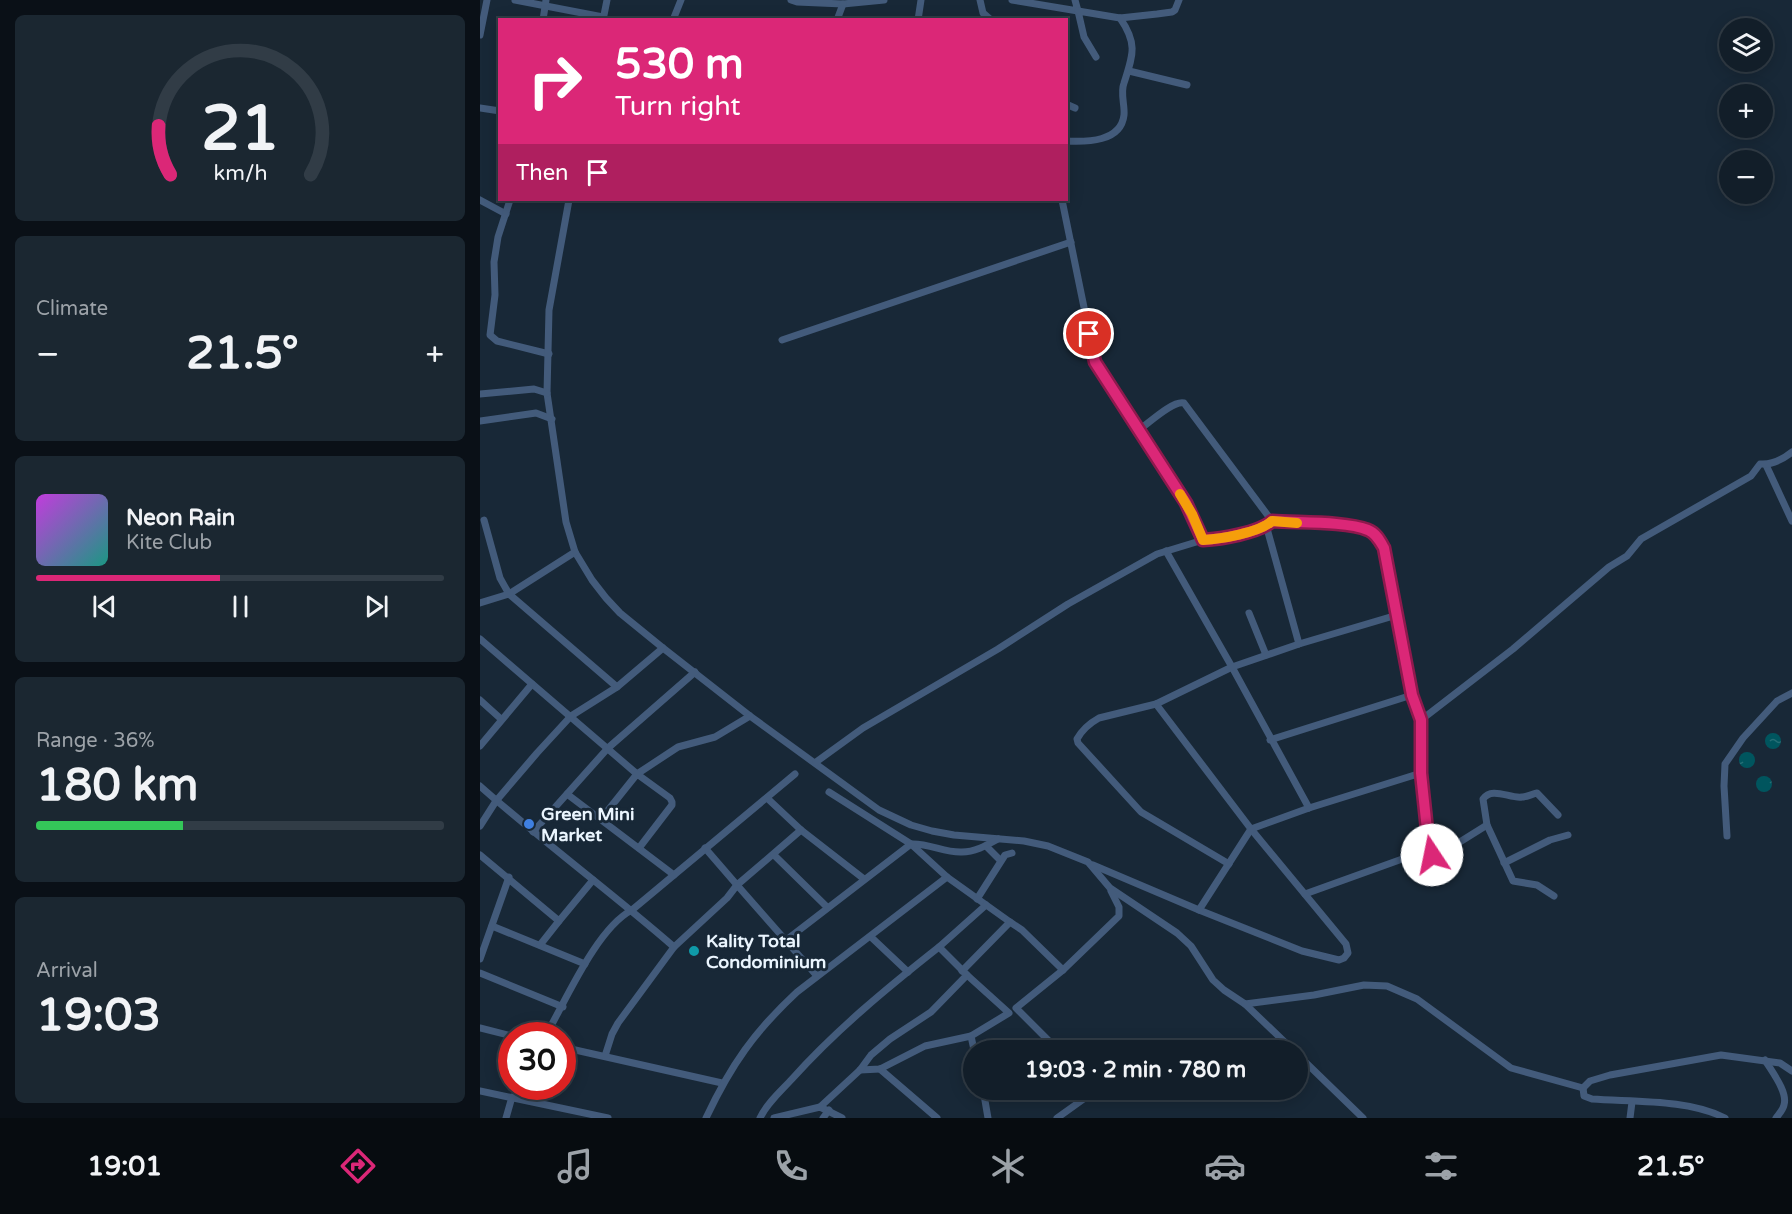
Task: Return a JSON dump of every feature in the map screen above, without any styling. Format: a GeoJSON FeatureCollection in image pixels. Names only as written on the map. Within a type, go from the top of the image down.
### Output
{"type":"FeatureCollection","features":[{"type":"Feature","properties":{"kind":"street"},"geometry":{"type":"LineString","coordinates":[[480,35],[487,0]]}},
{"type":"Feature","properties":{"kind":"street"},"geometry":{"type":"LineString","coordinates":[[515,0],[546,3],[603,18],[607,0]]}},
{"type":"Feature","properties":{"kind":"street"},"geometry":{"type":"LineString","coordinates":[[674,18],[681,0]]}},
{"type":"Feature","properties":{"kind":"street"},"geometry":{"type":"LineString","coordinates":[[791,0],[843,4],[884,0]]}},
{"type":"Feature","properties":{"kind":"street"},"geometry":{"type":"LineString","coordinates":[[918,18],[921,0]]}},
{"type":"Feature","properties":{"kind":"street"},"geometry":{"type":"LineString","coordinates":[[980,0],[983,12],[989,18]]}},
{"type":"Feature","properties":{"kind":"street"},"geometry":{"type":"LineString","coordinates":[[1012,0],[1120,18],[1172,12],[1179,0]]}},
{"type":"Feature","properties":{"kind":"street"},"geometry":{"type":"LineString","coordinates":[[1075,0],[1084,37],[1096,57]]}},
{"type":"Feature","properties":{"kind":"street"},"geometry":{"type":"LineString","coordinates":[[543,18],[546,3]]}},
{"type":"Feature","properties":{"kind":"street"},"geometry":{"type":"LineString","coordinates":[[838,18],[843,4]]}},
{"type":"Feature","properties":{"kind":"street"},"geometry":{"type":"LineString","coordinates":[[1068,141],[1093,141],[1111,135],[1124,116],[1123,87],[1132,54],[1131,36],[1120,18]]}},
{"type":"Feature","properties":{"kind":"street"},"geometry":{"type":"LineString","coordinates":[[1129,71],[1188,85]]}},
{"type":"Feature","properties":{"kind":"street"},"geometry":{"type":"LineString","coordinates":[[1068,105],[1075,108]]}},
{"type":"Feature","properties":{"kind":"street"},"geometry":{"type":"LineString","coordinates":[[480,108],[498,111]]}},
{"type":"Feature","properties":{"kind":"street"},"geometry":{"type":"LineString","coordinates":[[480,200],[506,214]]}},
{"type":"Feature","properties":{"kind":"street"},"geometry":{"type":"LineString","coordinates":[[510,201],[498,237],[494,262],[495,295],[490,335],[497,341],[549,354]]}},
{"type":"Feature","properties":{"kind":"street"},"geometry":{"type":"LineString","coordinates":[[569,201],[549,310],[547,393],[566,522],[575,552],[592,580],[620,613],[750,716],[879,810],[911,825],[954,835],[1000,838],[1048,846],[1302,951],[1319,957],[1339,960],[1344,958],[1348,953],[1346,944],[1251,829],[1156,704]]}},
{"type":"Feature","properties":{"kind":"street"},"geometry":{"type":"LineString","coordinates":[[1062,201],[1095,362],[1192,514],[1203,540]]}},
{"type":"Feature","properties":{"kind":"street"},"geometry":{"type":"LineString","coordinates":[[782,340],[1071,242]]}},
{"type":"Feature","properties":{"kind":"street"},"geometry":{"type":"LineString","coordinates":[[480,394],[534,389],[547,393]]}},
{"type":"Feature","properties":{"kind":"street"},"geometry":{"type":"LineString","coordinates":[[1139,430],[1170,407],[1179,402],[1184,403],[1269,523],[1299,644]]}},
{"type":"Feature","properties":{"kind":"street"},"geometry":{"type":"LineString","coordinates":[[480,421],[536,413],[552,419]]}},
{"type":"Feature","properties":{"kind":"street"},"geometry":{"type":"LineString","coordinates":[[1421,720],[1513,649],[1609,567],[1627,556],[1641,539],[1751,476],[1760,464],[1767,465],[1792,452]]}},
{"type":"Feature","properties":{"kind":"street"},"geometry":{"type":"LineString","coordinates":[[1767,465],[1791,518]]}},
{"type":"Feature","properties":{"kind":"street"},"geometry":{"type":"LineString","coordinates":[[484,520],[500,579],[509,594],[617,687]]}},
{"type":"Feature","properties":{"kind":"street"},"geometry":{"type":"LineString","coordinates":[[816,762],[863,728],[998,649],[1068,604],[1157,554],[1203,540],[1218,539],[1269,523],[1345,525],[1369,530],[1376,535],[1384,548],[1412,695],[1421,720],[1421,773],[1427,842],[1432,855],[1439,855],[1487,825]]}},
{"type":"Feature","properties":{"kind":"street"},"geometry":{"type":"LineString","coordinates":[[1166,551],[1309,808]]}},
{"type":"Feature","properties":{"kind":"street"},"geometry":{"type":"LineString","coordinates":[[480,603],[509,594],[575,552]]}},
{"type":"Feature","properties":{"kind":"street"},"geometry":{"type":"LineString","coordinates":[[1250,613],[1266,655]]}},
{"type":"Feature","properties":{"kind":"street"},"geometry":{"type":"LineString","coordinates":[[1229,864],[1141,812],[1078,743],[1080,733],[1091,722],[1099,718],[1156,704],[1232,667],[1397,615]]}},
{"type":"Feature","properties":{"kind":"street"},"geometry":{"type":"LineString","coordinates":[[480,639],[672,802],[639,848]]}},
{"type":"Feature","properties":{"kind":"street"},"geometry":{"type":"LineString","coordinates":[[480,826],[496,801],[571,716],[617,687],[663,648]]}},
{"type":"Feature","properties":{"kind":"street"},"geometry":{"type":"LineString","coordinates":[[533,832],[608,748],[694,672]]}},
{"type":"Feature","properties":{"kind":"street"},"geometry":{"type":"LineString","coordinates":[[480,746],[532,684]]}},
{"type":"Feature","properties":{"kind":"street"},"geometry":{"type":"LineString","coordinates":[[1727,836],[1725,764],[1743,738],[1777,701],[1792,693]]}},
{"type":"Feature","properties":{"kind":"street"},"geometry":{"type":"LineString","coordinates":[[1270,740],[1412,695]]}},
{"type":"Feature","properties":{"kind":"street"},"geometry":{"type":"LineString","coordinates":[[480,700],[501,719]]}},
{"type":"Feature","properties":{"kind":"street"},"geometry":{"type":"LineString","coordinates":[[601,819],[637,774],[678,747],[715,737],[750,716]]}},
{"type":"Feature","properties":{"kind":"street"},"geometry":{"type":"LineString","coordinates":[[1199,910],[1251,829],[1421,773]]}},
{"type":"Feature","properties":{"kind":"street"},"geometry":{"type":"LineString","coordinates":[[554,1022],[585,964],[601,939],[618,919],[632,910],[795,774]]}},
{"type":"Feature","properties":{"kind":"street"},"geometry":{"type":"LineString","coordinates":[[480,786],[674,947]]}},
{"type":"Feature","properties":{"kind":"street"},"geometry":{"type":"LineString","coordinates":[[829,792],[911,844],[947,877],[1022,930],[1063,970]]}},
{"type":"Feature","properties":{"kind":"street"},"geometry":{"type":"LineString","coordinates":[[1554,896],[1537,885],[1513,881],[1487,825],[1484,800],[1486,795],[1491,794],[1520,798],[1537,793],[1558,815]]}},
{"type":"Feature","properties":{"kind":"street"},"geometry":{"type":"LineString","coordinates":[[567,794],[674,875]]}},
{"type":"Feature","properties":{"kind":"street"},"geometry":{"type":"LineString","coordinates":[[767,798],[801,830],[864,879]]}},
{"type":"Feature","properties":{"kind":"street"},"geometry":{"type":"LineString","coordinates":[[605,1056],[618,1023],[674,947],[801,830]]}},
{"type":"Feature","properties":{"kind":"street"},"geometry":{"type":"LineString","coordinates":[[1504,863],[1550,840],[1568,835]]}},
{"type":"Feature","properties":{"kind":"street"},"geometry":{"type":"LineString","coordinates":[[785,941],[911,844],[923,844],[962,853],[986,846],[1000,838]]}},
{"type":"Feature","properties":{"kind":"street"},"geometry":{"type":"LineString","coordinates":[[986,846],[1000,860]]}},
{"type":"Feature","properties":{"kind":"street"},"geometry":{"type":"LineString","coordinates":[[705,848],[817,976]]}},
{"type":"Feature","properties":{"kind":"street"},"geometry":{"type":"LineString","coordinates":[[1305,894],[1430,849]]}},
{"type":"Feature","properties":{"kind":"street"},"geometry":{"type":"LineString","coordinates":[[977,898],[1000,860],[1005,855],[1012,854]]}},
{"type":"Feature","properties":{"kind":"street"},"geometry":{"type":"LineString","coordinates":[[480,855],[559,921]]}},
{"type":"Feature","properties":{"kind":"street"},"geometry":{"type":"LineString","coordinates":[[774,855],[827,908]]}},
{"type":"Feature","properties":{"kind":"street"},"geometry":{"type":"LineString","coordinates":[[860,1070],[880,1069],[925,1046],[971,1036],[1016,1008],[1063,970],[1119,916],[1119,907],[1110,888],[1088,862]]}},
{"type":"Feature","properties":{"kind":"street"},"geometry":{"type":"LineString","coordinates":[[706,1118],[722,1083],[749,1041],[766,1022],[797,992],[947,877]]}},
{"type":"Feature","properties":{"kind":"street"},"geometry":{"type":"LineString","coordinates":[[480,959],[508,878]]}},
{"type":"Feature","properties":{"kind":"street"},"geometry":{"type":"LineString","coordinates":[[540,945],[593,880]]}},
{"type":"Feature","properties":{"kind":"street"},"geometry":{"type":"LineString","coordinates":[[1110,888],[1178,933],[1191,946],[1213,980],[1245,1004],[1283,1040]]}},
{"type":"Feature","properties":{"kind":"street"},"geometry":{"type":"LineString","coordinates":[[760,1118],[768,1105],[822,1046],[986,905]]}},
{"type":"Feature","properties":{"kind":"street"},"geometry":{"type":"LineString","coordinates":[[774,1118],[820,1107],[890,1038],[931,1012],[1010,922]]}},
{"type":"Feature","properties":{"kind":"street"},"geometry":{"type":"LineString","coordinates":[[492,926],[585,964]]}},
{"type":"Feature","properties":{"kind":"street"},"geometry":{"type":"LineString","coordinates":[[871,937],[908,972]]}},
{"type":"Feature","properties":{"kind":"street"},"geometry":{"type":"LineString","coordinates":[[939,947],[1009,1013]]}},
{"type":"Feature","properties":{"kind":"street"},"geometry":{"type":"LineString","coordinates":[[480,973],[563,1006]]}},
{"type":"Feature","properties":{"kind":"street"},"geometry":{"type":"LineString","coordinates":[[1245,1004],[1314,995],[1364,985],[1387,986],[1417,999],[1511,1068],[1583,1088]]}},
{"type":"Feature","properties":{"kind":"street"},"geometry":{"type":"LineString","coordinates":[[1016,1008],[1048,1040]]}},
{"type":"Feature","properties":{"kind":"street"},"geometry":{"type":"LineString","coordinates":[[480,1028],[498,1032]]}},
{"type":"Feature","properties":{"kind":"street"},"geometry":{"type":"LineString","coordinates":[[971,1036],[972,1040]]}},
{"type":"Feature","properties":{"kind":"street"},"geometry":{"type":"LineString","coordinates":[[576,1050],[722,1083]]}},
{"type":"Feature","properties":{"kind":"street"},"geometry":{"type":"LineString","coordinates":[[1583,1088],[1590,1081],[1610,1075],[1721,1055],[1780,1063],[1792,1071]]}},
{"type":"Feature","properties":{"kind":"street"},"geometry":{"type":"LineString","coordinates":[[1765,1060],[1785,1100],[1776,1118]]}},
{"type":"Feature","properties":{"kind":"street"},"geometry":{"type":"LineString","coordinates":[[1308,1065],[1363,1118]]}},
{"type":"Feature","properties":{"kind":"street"},"geometry":{"type":"LineString","coordinates":[[880,1069],[937,1118]]}},
{"type":"Feature","properties":{"kind":"street"},"geometry":{"type":"LineString","coordinates":[[1583,1088],[1584,1096],[1592,1099],[1690,1106],[1714,1112],[1725,1118]]}},
{"type":"Feature","properties":{"kind":"street"},"geometry":{"type":"LineString","coordinates":[[480,1091],[498,1094]]}},
{"type":"Feature","properties":{"kind":"street"},"geometry":{"type":"LineString","coordinates":[[506,1118],[511,1100]]}},
{"type":"Feature","properties":{"kind":"street"},"geometry":{"type":"LineString","coordinates":[[529,1100],[608,1118]]}},
{"type":"Feature","properties":{"kind":"street"},"geometry":{"type":"LineString","coordinates":[[985,1100],[988,1118]]}},
{"type":"Feature","properties":{"kind":"street"},"geometry":{"type":"LineString","coordinates":[[1057,1118],[1082,1100]]}},
{"type":"Feature","properties":{"kind":"street"},"geometry":{"type":"LineString","coordinates":[[1630,1118],[1632,1102]]}},
{"type":"Feature","properties":{"kind":"street"},"geometry":{"type":"LineString","coordinates":[[820,1107],[842,1118]]}},
{"type":"Feature","properties":{"kind":"street"},"geometry":{"type":"LineString","coordinates":[[823,1118],[829,1110]]}},
{"type":"Feature","properties":{"kind":"water"},"geometry":{"type":"Polygon","coordinates":[[[1770,733],[1776,733],[1781,741],[1779,747],[1770,749],[1765,744],[1765,738],[1770,733]]]}},
{"type":"Feature","properties":{"kind":"water"},"geometry":{"type":"Polygon","coordinates":[[[1744,752],[1750,752],[1755,760],[1753,766],[1744,768],[1739,763],[1739,757],[1744,752]]]}},
{"type":"Feature","properties":{"kind":"water"},"geometry":{"type":"Polygon","coordinates":[[[1761,776],[1767,776],[1772,784],[1770,790],[1761,792],[1756,787],[1756,781],[1761,776]]]}},
{"type":"Feature","properties":{"kind":"slow traffic"},"geometry":{"type":"LineString","coordinates":[[1180,494],[1203,540],[1230,536],[1272,521],[1297,523]]}},
{"type":"Feature","properties":{"kind":"place","name":"Green Mini Market"},"geometry":{"type":"Point","coordinates":[529,824]}},
{"type":"Feature","properties":{"kind":"place","name":"Kality Total Condominium"},"geometry":{"type":"Point","coordinates":[694,951]}},
{"type":"Feature","properties":{"kind":"route"},"geometry":{"type":"LineString","coordinates":[[1089,334],[1095,362],[1186,503],[1203,540],[1230,536],[1272,521],[1345,525],[1369,530],[1376,535],[1384,548],[1412,695],[1421,720],[1421,773],[1427,842],[1432,855]]}}]}
